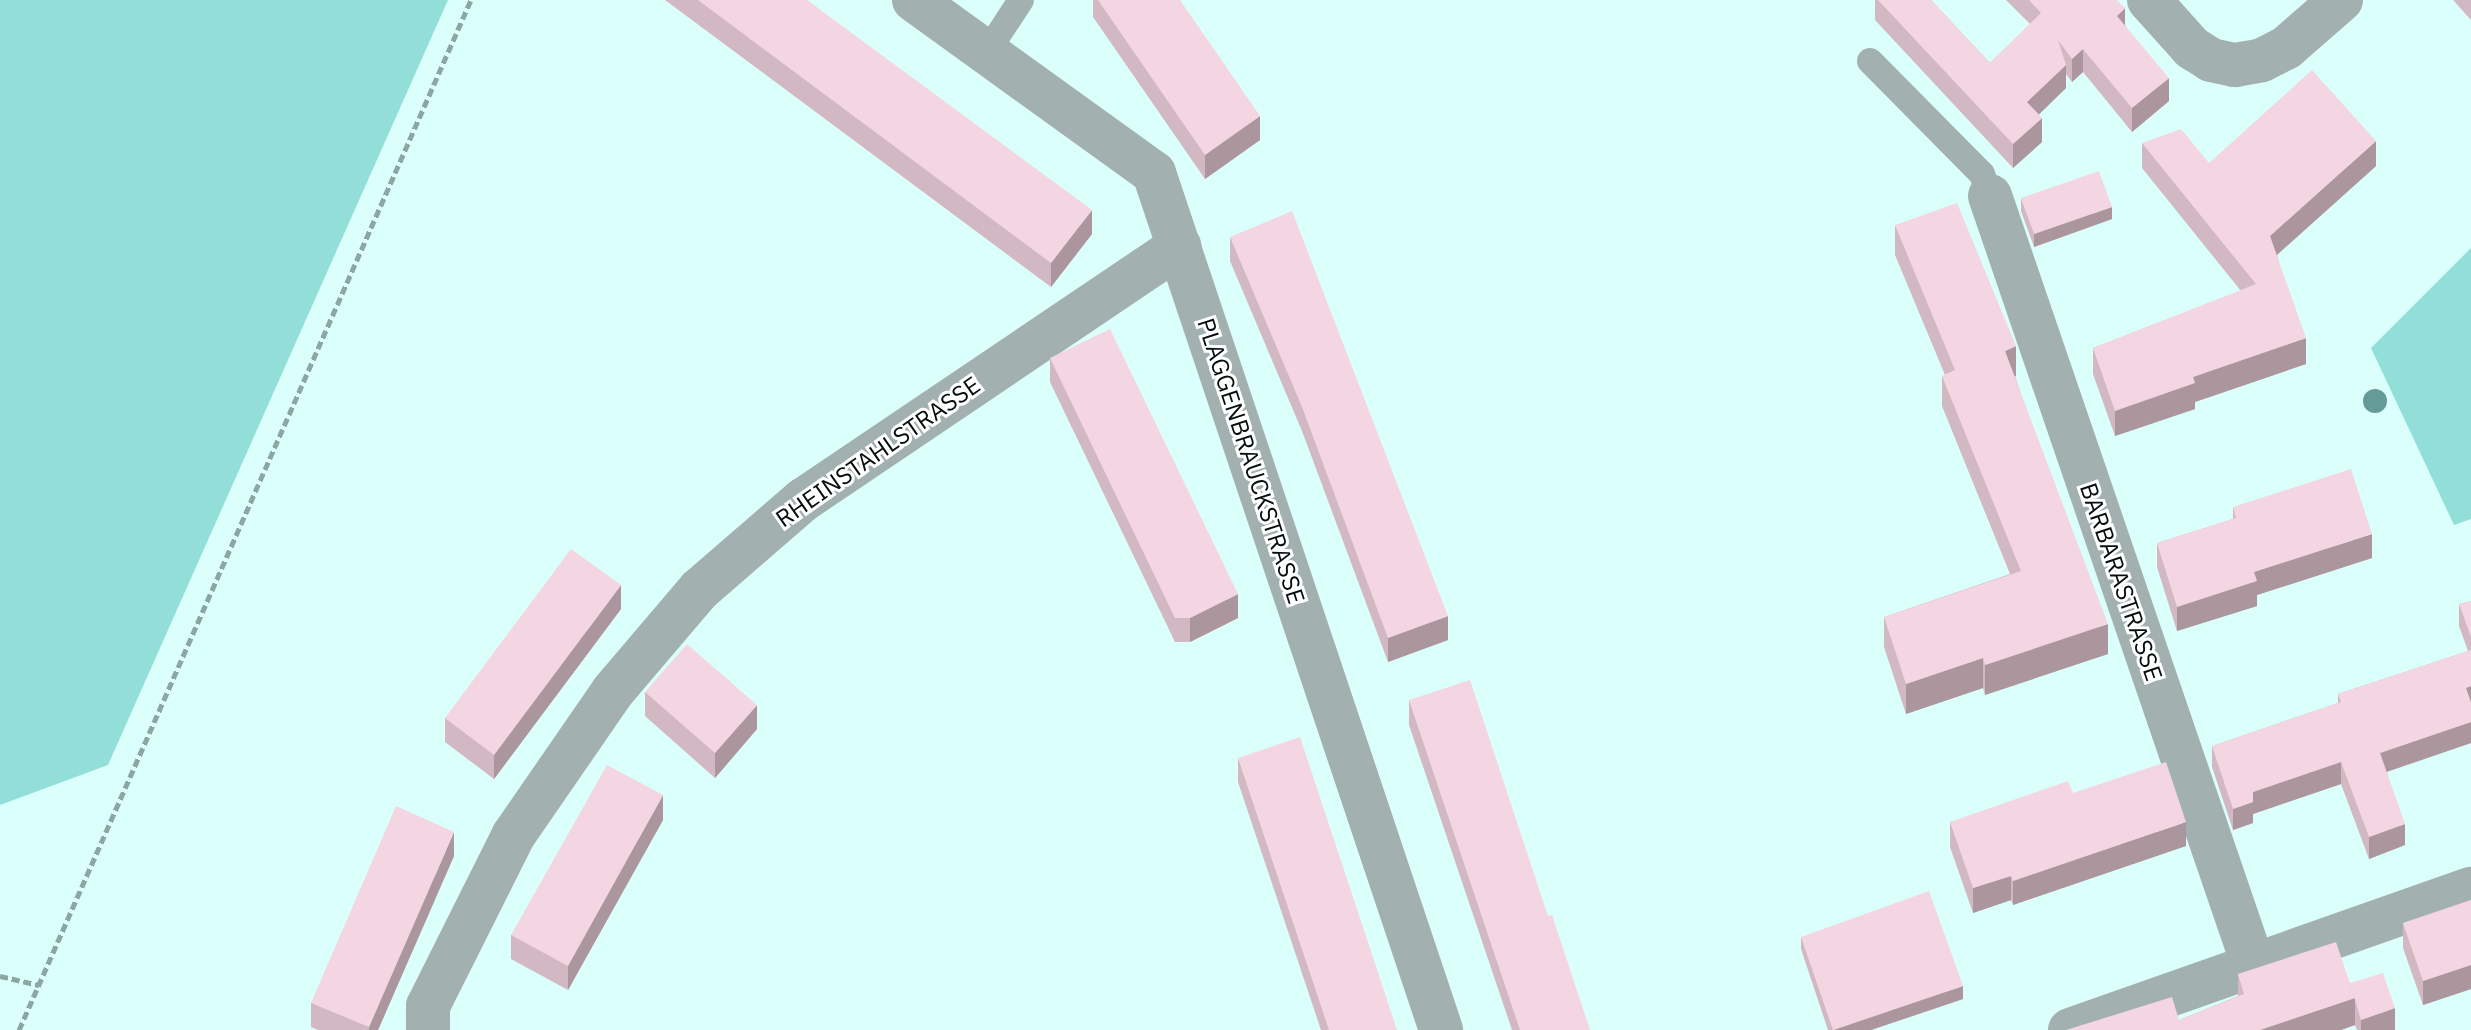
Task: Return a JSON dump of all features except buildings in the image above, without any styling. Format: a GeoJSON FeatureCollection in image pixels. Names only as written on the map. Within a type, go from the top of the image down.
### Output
{"type":"FeatureCollection","features":[{"type":"Feature","properties":{"kind":"street","name":"PLAGGENBRAUCKSTRASSE"},"geometry":{"type":"LineString","coordinates":[[914,0],[1154,173],[1441,1030]]}},
{"type":"Feature","properties":{"kind":"street"},"geometry":{"type":"LineString","coordinates":[[2149,0],[2192,48],[2211,60],[2235,65],[2286,48],[2341,0]]}},
{"type":"Feature","properties":{"kind":"street","name":"BARBARASTRASSE"},"geometry":{"type":"LineString","coordinates":[[1990,196],[2254,967]]}},
{"type":"Feature","properties":{"kind":"street","name":"RHEINSTAHLSTRASSE"},"geometry":{"type":"LineString","coordinates":[[428,1030],[428,1006],[513,836],[613,691],[699,590],[803,500],[1179,246]]}},
{"type":"Feature","properties":{"kind":"street"},"geometry":{"type":"LineString","coordinates":[[2070,1030],[2471,889]]}},
{"type":"Feature","properties":{"kind":"lane"},"geometry":{"type":"LineString","coordinates":[[987,52],[1021,0]]}},
{"type":"Feature","properties":{"kind":"lane"},"geometry":{"type":"LineString","coordinates":[[1870,61],[1982,174],[1990,196]]}},
{"type":"Feature","properties":{"kind":"path"},"geometry":{"type":"LineString","coordinates":[[21,1029],[471,0]]}},
{"type":"Feature","properties":{"kind":"path"},"geometry":{"type":"LineString","coordinates":[[0,976],[39,985]]}},
{"type":"Feature","properties":{"kind":"shaded area"},"geometry":{"type":"Polygon","coordinates":[[[0,0],[448,0],[108,765],[0,805],[0,0]]]}},
{"type":"Feature","properties":{"kind":"shaded area"},"geometry":{"type":"Polygon","coordinates":[[[2471,248],[2471,519],[2454,525],[2371,348],[2471,248]]]}}]}
